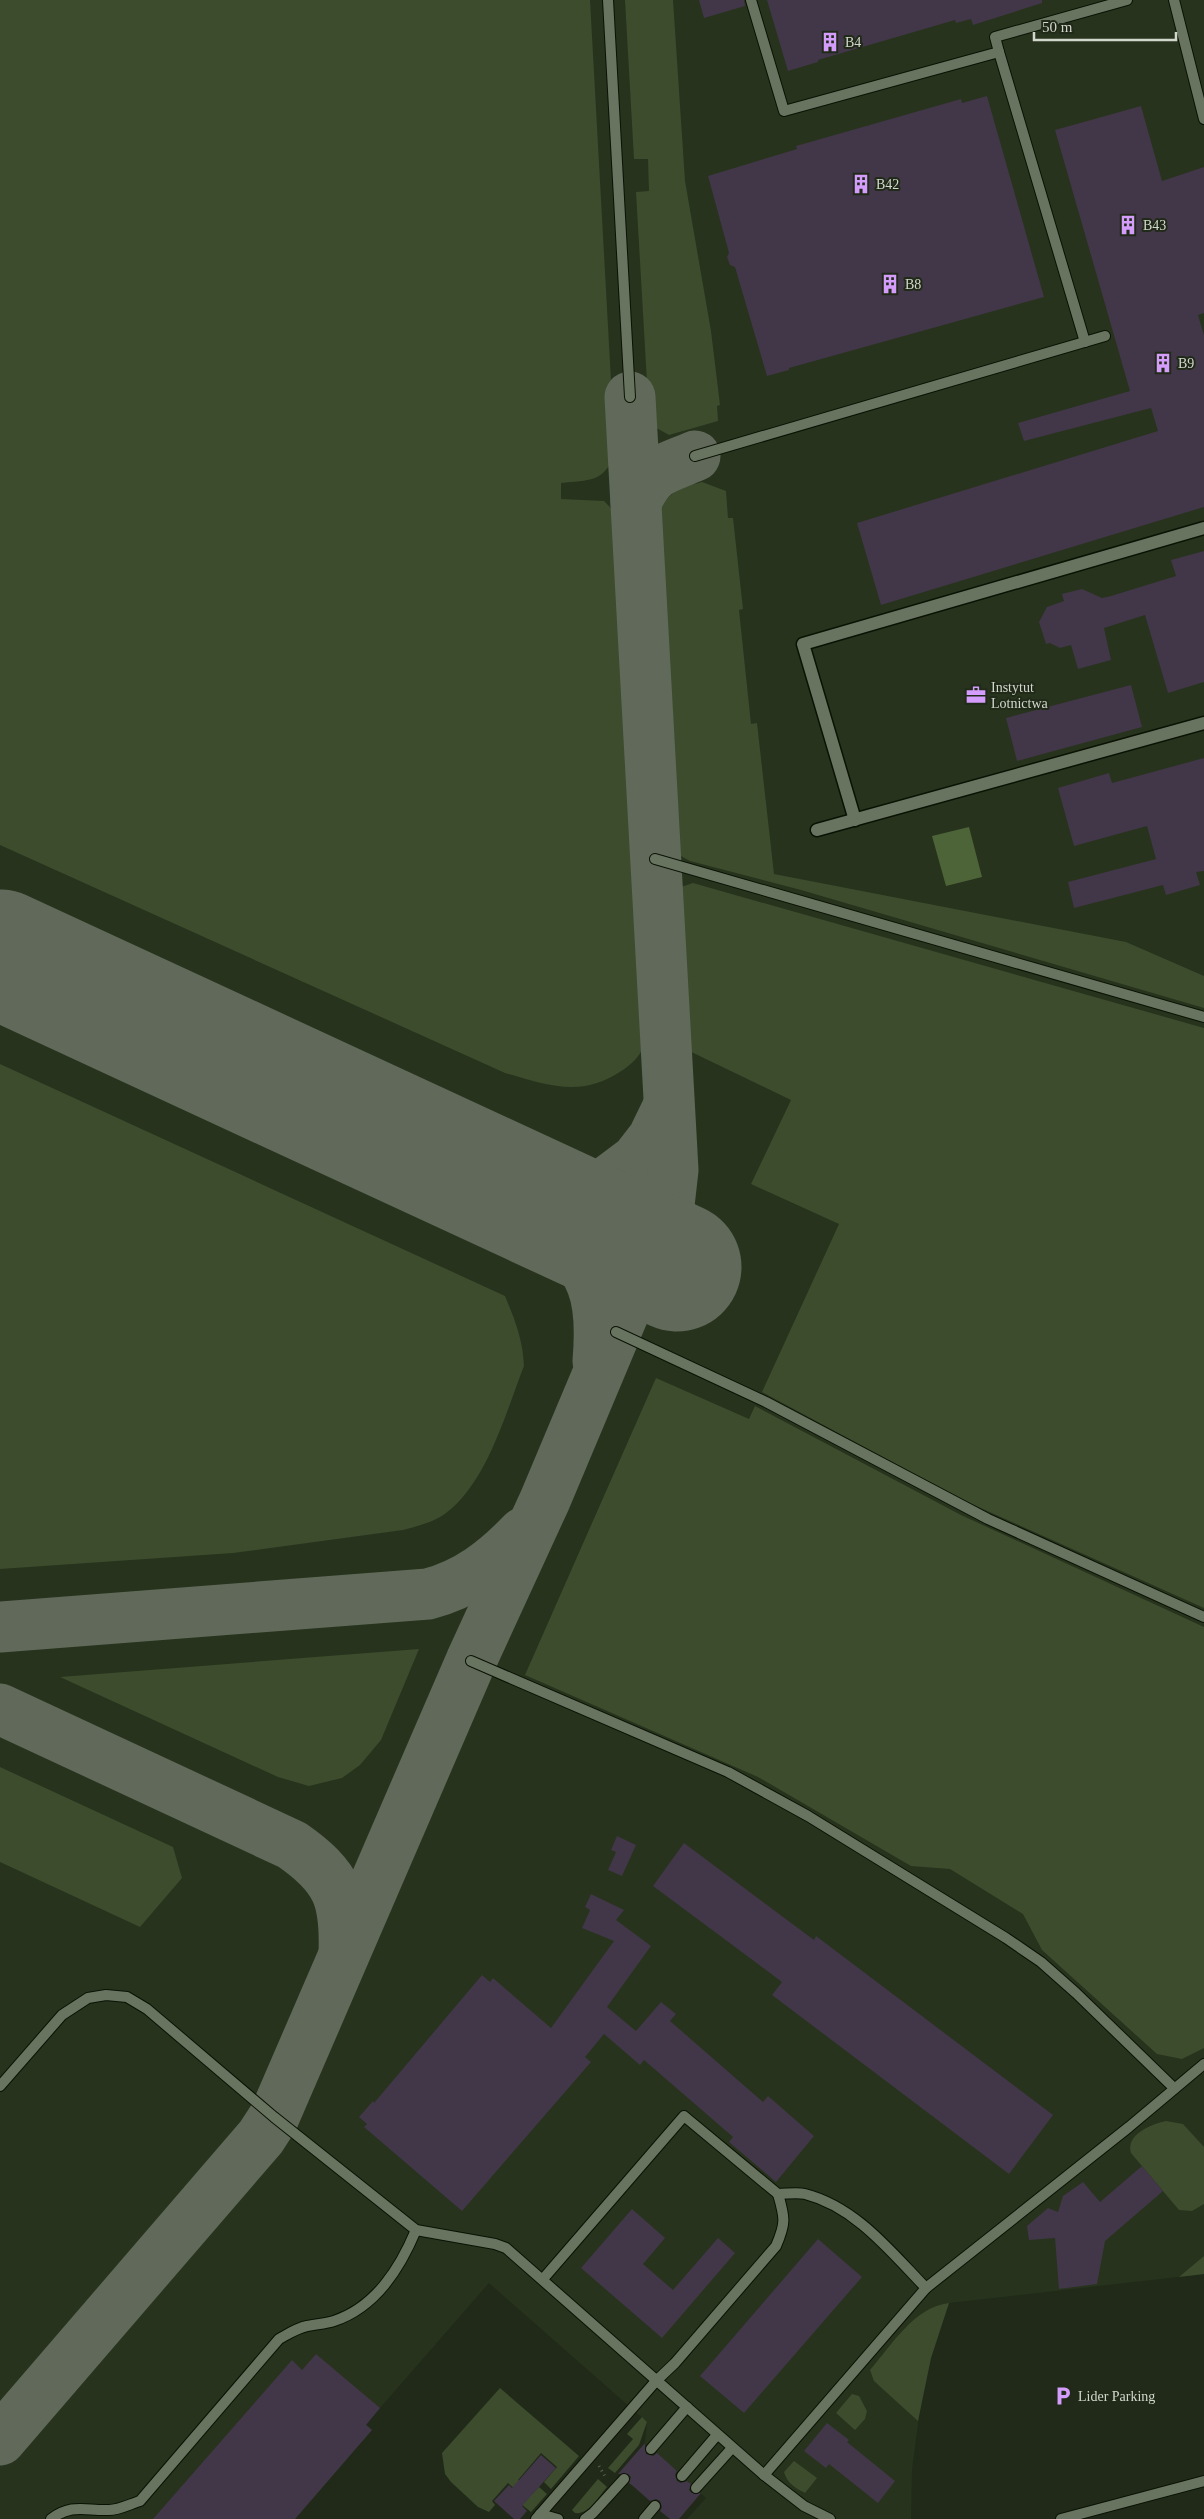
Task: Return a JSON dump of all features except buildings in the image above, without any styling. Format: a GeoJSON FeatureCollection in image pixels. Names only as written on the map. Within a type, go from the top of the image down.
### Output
{"type":"FeatureCollection","features":[{"type":"Feature","properties":{"kind":"street"},"geometry":{"type":"LineString","coordinates":[[855,820],[803,644],[1204,528]]}},
{"type":"Feature","properties":{"kind":"street"},"geometry":{"type":"LineString","coordinates":[[817,830],[1204,723]]}},
{"type":"Feature","properties":{"kind":"lane"},"geometry":{"type":"LineString","coordinates":[[608,0],[630,397]]}},
{"type":"Feature","properties":{"kind":"lane"},"geometry":{"type":"LineString","coordinates":[[751,0],[784,111],[999,52]]}},
{"type":"Feature","properties":{"kind":"lane"},"geometry":{"type":"LineString","coordinates":[[1085,342],[995,37],[1127,0]]}},
{"type":"Feature","properties":{"kind":"lane"},"geometry":{"type":"LineString","coordinates":[[1174,0],[1204,119]]}},
{"type":"Feature","properties":{"kind":"lane"},"geometry":{"type":"LineString","coordinates":[[695,456],[1105,336]]}},
{"type":"Feature","properties":{"kind":"lane"},"geometry":{"type":"LineString","coordinates":[[655,859],[1204,1018]]}},
{"type":"Feature","properties":{"kind":"lane"},"geometry":{"type":"LineString","coordinates":[[616,1332],[766,1402],[988,1519],[1204,1617]]}},
{"type":"Feature","properties":{"kind":"lane"},"geometry":{"type":"LineString","coordinates":[[471,1661],[728,1772],[808,1816],[997,1933],[1040,1962],[1083,1999],[1174,2088]]}},
{"type":"Feature","properties":{"kind":"lane"},"geometry":{"type":"LineString","coordinates":[[0,2086],[62,2015],[88,1998],[106,1996],[127,1997],[147,2008],[274,2118],[416,2230],[495,2244],[506,2248],[544,2279],[764,2475],[804,2506],[830,2519]]}},
{"type":"Feature","properties":{"kind":"lane"},"geometry":{"type":"LineString","coordinates":[[764,2475],[926,2288],[1121,2133],[1204,2064]]}},
{"type":"Feature","properties":{"kind":"lane"},"geometry":{"type":"LineString","coordinates":[[538,2517],[656,2380],[675,2363],[776,2246],[784,2227],[783,2211],[778,2194],[684,2116],[544,2279]]}},
{"type":"Feature","properties":{"kind":"lane"},"geometry":{"type":"LineString","coordinates":[[778,2194],[804,2193],[837,2206],[868,2229],[926,2288]]}},
{"type":"Feature","properties":{"kind":"lane"},"geometry":{"type":"LineString","coordinates":[[51,2519],[59,2512],[82,2507],[110,2510],[140,2501],[279,2339],[305,2326],[334,2321],[353,2312],[377,2294],[404,2259],[416,2230]]}},
{"type":"Feature","properties":{"kind":"lane"},"geometry":{"type":"LineString","coordinates":[[651,2448],[686,2407]]}},
{"type":"Feature","properties":{"kind":"lane"},"geometry":{"type":"LineString","coordinates":[[682,2476],[717,2435]]}},
{"type":"Feature","properties":{"kind":"lane"},"geometry":{"type":"LineString","coordinates":[[696,2488],[732,2448]]}},
{"type":"Feature","properties":{"kind":"lane"},"geometry":{"type":"LineString","coordinates":[[585,2519],[593,2513],[624,2479]]}},
{"type":"Feature","properties":{"kind":"lane"},"geometry":{"type":"LineString","coordinates":[[1061,2519],[1204,2481]]}},
{"type":"Feature","properties":{"kind":"lane"},"geometry":{"type":"LineString","coordinates":[[644,2519],[655,2506]]}},
{"type":"Feature","properties":{"kind":"lane"},"geometry":{"type":"LineString","coordinates":[[103,2519],[110,2510]]}},
{"type":"Feature","properties":{"kind":"lane"},"geometry":{"type":"LineString","coordinates":[[538,2517],[558,2519]]}},
{"type":"Feature","properties":{"kind":"path"},"geometry":{"type":"LineString","coordinates":[[589,2457],[617,2487]]}},
{"type":"Feature","properties":{"kind":"shaded area"},"geometry":{"type":"Polygon","coordinates":[[[0,0],[1204,0],[1204,2274],[949,2303],[931,2358],[921,2402],[912,2469],[911,2519],[687,2519],[706,2498],[645,2443],[647,2422],[489,2283],[366,2424],[372,2430],[295,2519],[0,2519],[0,0]]]}},
{"type":"Feature","properties":{"kind":"shaded area"},"geometry":{"type":"Polygon","coordinates":[[[0,0],[590,0],[615,453],[611,463],[600,475],[587,480],[561,483],[561,499],[604,501],[619,516],[647,1036],[639,1055],[632,1063],[608,1079],[579,1087],[565,1087],[505,1073],[0,845],[0,0]]]}},
{"type":"Feature","properties":{"kind":"shaded area"},"geometry":{"type":"Polygon","coordinates":[[[625,0],[673,0],[685,181],[711,331],[720,405],[717,406],[718,421],[669,435],[653,426],[649,417],[636,192],[649,191],[648,159],[634,159],[625,0]]]}},
{"type":"Feature","properties":{"kind":"shaded area"},"geometry":{"type":"Polygon","coordinates":[[[702,482],[726,491],[728,518],[733,518],[743,609],[739,610],[751,724],[757,723],[774,874],[1126,942],[1204,976],[1204,1008],[801,890],[690,861],[681,856],[671,840],[654,524],[662,506],[671,495],[702,482]]]}},
{"type":"Feature","properties":{"kind":"shaded area"},"geometry":{"type":"Polygon","coordinates":[[[969,827],[982,877],[946,886],[932,836],[969,827]]]}},
{"type":"Feature","properties":{"kind":"shaded area"},"geometry":{"type":"Polygon","coordinates":[[[693,883],[1204,1028],[1204,1608],[965,1501],[762,1392],[839,1224],[751,1184],[791,1100],[683,1048],[674,898],[681,887],[693,883]]]}},
{"type":"Feature","properties":{"kind":"shaded area"},"geometry":{"type":"Polygon","coordinates":[[[0,1064],[505,1296],[520,1339],[524,1366],[494,1445],[473,1484],[460,1500],[446,1513],[436,1519],[403,1530],[233,1553],[0,1569],[0,1064]]]}},
{"type":"Feature","properties":{"kind":"shaded area"},"geometry":{"type":"Polygon","coordinates":[[[656,1378],[749,1419],[755,1406],[961,1515],[1204,1627],[1204,2048],[1182,2059],[1157,2054],[1042,1950],[1023,1914],[950,1869],[911,1866],[758,1777],[525,1675],[656,1378]]]}},
{"type":"Feature","properties":{"kind":"shaded area"},"geometry":{"type":"Polygon","coordinates":[[[419,1649],[381,1740],[360,1765],[342,1778],[309,1786],[278,1777],[60,1677],[419,1649]]]}},
{"type":"Feature","properties":{"kind":"shaded area"},"geometry":{"type":"Polygon","coordinates":[[[0,1767],[173,1847],[182,1878],[140,1927],[0,1862],[0,1767]]]}},
{"type":"Feature","properties":{"kind":"shaded area"},"geometry":{"type":"Polygon","coordinates":[[[1166,2121],[1183,2124],[1204,2147],[1204,2204],[1192,2211],[1179,2210],[1131,2153],[1130,2147],[1135,2136],[1153,2125],[1166,2121]]]}},
{"type":"Feature","properties":{"kind":"shaded area"},"geometry":{"type":"Polygon","coordinates":[[[1204,2256],[1204,2274],[1179,2277],[1204,2256]]]}},
{"type":"Feature","properties":{"kind":"shaded area"},"geometry":{"type":"Polygon","coordinates":[[[949,2303],[931,2358],[918,2421],[874,2381],[870,2370],[914,2319],[936,2306],[949,2303]]]}},
{"type":"Feature","properties":{"kind":"shaded area"},"geometry":{"type":"Polygon","coordinates":[[[500,2388],[579,2456],[551,2489],[544,2482],[557,2467],[541,2453],[518,2480],[533,2493],[539,2487],[547,2494],[531,2512],[516,2500],[520,2494],[508,2483],[492,2501],[495,2505],[489,2512],[478,2507],[445,2474],[442,2453],[500,2388]]]}},
{"type":"Feature","properties":{"kind":"shaded area"},"geometry":{"type":"Polygon","coordinates":[[[852,2394],[859,2396],[867,2411],[865,2419],[855,2430],[836,2413],[852,2394]]]}},
{"type":"Feature","properties":{"kind":"shaded area"},"geometry":{"type":"Polygon","coordinates":[[[642,2417],[647,2422],[639,2445],[615,2473],[608,2468],[633,2439],[627,2434],[642,2417]]]}},
{"type":"Feature","properties":{"kind":"shaded area"},"geometry":{"type":"Polygon","coordinates":[[[794,2461],[817,2478],[805,2493],[792,2485],[784,2472],[794,2461]]]}},
{"type":"Feature","properties":{"kind":"shaded area"},"geometry":{"type":"Polygon","coordinates":[[[598,2479],[607,2487],[589,2508],[580,2513],[575,2513],[572,2510],[598,2479]]]}},
{"type":"Feature","properties":{"kind":"taxiway"},"geometry":{"type":"LineString","coordinates":[[0,2440],[261,2137],[274,2117],[471,1661],[545,1500],[669,1205],[673,1170],[630,397]]}},
{"type":"Feature","properties":{"kind":"taxiway"},"geometry":{"type":"LineString","coordinates":[[636,502],[647,482],[653,476],[666,468],[695,456]]}},
{"type":"Feature","properties":{"kind":"taxiway"},"geometry":{"type":"LineString","coordinates":[[524,1196],[578,1196],[608,1181],[636,1160],[653,1138],[668,1107]]}},
{"type":"Feature","properties":{"kind":"taxiway"},"geometry":{"type":"LineString","coordinates":[[524,1196],[571,1249],[592,1285],[598,1313],[598,1361]]}},
{"type":"Feature","properties":{"kind":"taxiway"},"geometry":{"type":"LineString","coordinates":[[0,1627],[428,1594],[442,1590],[480,1571],[523,1533]]}},
{"type":"Feature","properties":{"kind":"taxiway"},"geometry":{"type":"LineString","coordinates":[[0,1709],[292,1845],[320,1868],[336,1891],[341,1904],[343,1918],[344,1954]]}},
{"type":"Feature","properties":{"kind":"runway"},"geometry":{"type":"LineString","coordinates":[[0,954],[677,1267]]}},
{"type":"Feature","properties":{"kind":"place","name":"B4"},"geometry":{"type":"Point","coordinates":[830,42]}},
{"type":"Feature","properties":{"kind":"place","name":"B42"},"geometry":{"type":"Point","coordinates":[861,184]}},
{"type":"Feature","properties":{"kind":"place","name":"B43"},"geometry":{"type":"Point","coordinates":[1128,225]}},
{"type":"Feature","properties":{"kind":"place","name":"B8"},"geometry":{"type":"Point","coordinates":[890,284]}},
{"type":"Feature","properties":{"kind":"place","name":"B9"},"geometry":{"type":"Point","coordinates":[1163,363]}},
{"type":"Feature","properties":{"kind":"place","name":"Instytut Lotnictwa"},"geometry":{"type":"Point","coordinates":[976,695]}},
{"type":"Feature","properties":{"kind":"place","name":"Lider Parking"},"geometry":{"type":"Point","coordinates":[1063,2396]}}]}
